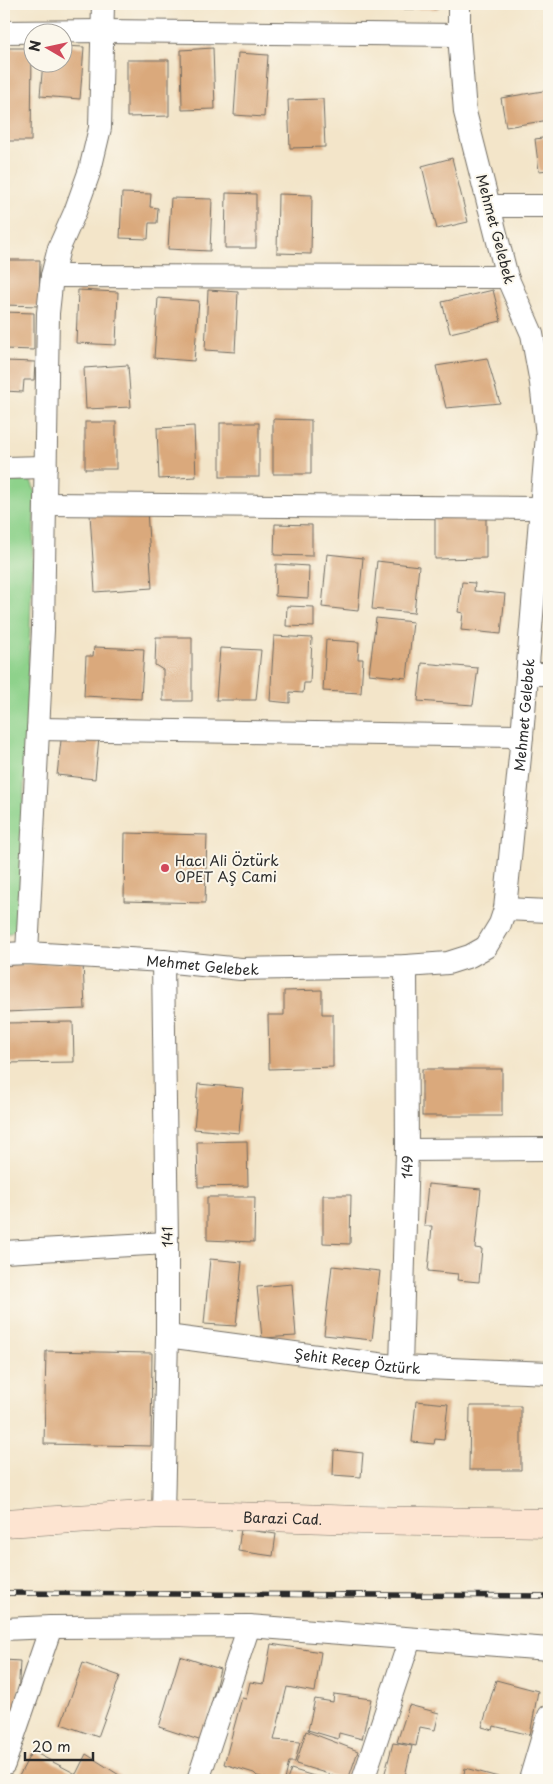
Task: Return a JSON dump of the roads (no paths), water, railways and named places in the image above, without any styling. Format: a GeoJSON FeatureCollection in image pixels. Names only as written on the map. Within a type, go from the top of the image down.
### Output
{"type":"FeatureCollection","features":[{"type":"Feature","properties":{"kind":"street"},"geometry":{"type":"LineString","coordinates":[[27,953],[43,630],[48,314],[52,276],[59,248],[75,212],[90,170],[100,128],[103,4]]}},
{"type":"Feature","properties":{"kind":"street","name":"Mehmet Gelebek"},"geometry":{"type":"LineString","coordinates":[[4,954],[27,953],[163,961],[241,969],[406,966],[448,963],[470,956],[486,947],[500,924],[505,909],[522,736],[540,508],[548,435],[532,334],[506,277],[465,112],[459,35],[459,4]]}},
{"type":"Feature","properties":{"kind":"street"},"geometry":{"type":"LineString","coordinates":[[4,32],[103,31],[459,35]]}},
{"type":"Feature","properties":{"kind":"street"},"geometry":{"type":"LineString","coordinates":[[489,206],[549,206]]}},
{"type":"Feature","properties":{"kind":"street"},"geometry":{"type":"LineString","coordinates":[[52,276],[506,277]]}},
{"type":"Feature","properties":{"kind":"street"},"geometry":{"type":"LineString","coordinates":[[4,468],[46,468]]}},
{"type":"Feature","properties":{"kind":"street"},"geometry":{"type":"LineString","coordinates":[[45,504],[540,508]]}},
{"type":"Feature","properties":{"kind":"street"},"geometry":{"type":"LineString","coordinates":[[527,674],[549,674]]}},
{"type":"Feature","properties":{"kind":"street"},"geometry":{"type":"LineString","coordinates":[[38,729],[522,736]]}},
{"type":"Feature","properties":{"kind":"street"},"geometry":{"type":"LineString","coordinates":[[505,909],[549,911]]}},
{"type":"Feature","properties":{"kind":"street","name":"141"},"geometry":{"type":"LineString","coordinates":[[163,961],[167,1243],[163,1514]]}},
{"type":"Feature","properties":{"kind":"street","name":"149"},"geometry":{"type":"LineString","coordinates":[[401,1367],[407,1150],[406,966]]}},
{"type":"Feature","properties":{"kind":"street"},"geometry":{"type":"LineString","coordinates":[[407,1150],[549,1149]]}},
{"type":"Feature","properties":{"kind":"street"},"geometry":{"type":"LineString","coordinates":[[4,1252],[167,1243]]}},
{"type":"Feature","properties":{"kind":"street","name":"Şehit Recep Öztürk"},"geometry":{"type":"LineString","coordinates":[[167,1336],[401,1367],[549,1373]]}},
{"type":"Feature","properties":{"kind":"street","name":"Barazi Cad."},"geometry":{"type":"LineString","coordinates":[[7,1523],[163,1514],[549,1523]]}},
{"type":"Feature","properties":{"kind":"street"},"geometry":{"type":"LineString","coordinates":[[198,1780],[249,1626]]}},
{"type":"Feature","properties":{"kind":"street"},"geometry":{"type":"LineString","coordinates":[[4,1629],[249,1626],[549,1649]]}},
{"type":"Feature","properties":{"kind":"street"},"geometry":{"type":"LineString","coordinates":[[4,1764],[51,1627]]}},
{"type":"Feature","properties":{"kind":"street"},"geometry":{"type":"LineString","coordinates":[[363,1780],[410,1639]]}},
{"type":"Feature","properties":{"kind":"street"},"geometry":{"type":"LineString","coordinates":[[530,1780],[549,1716]]}},
{"type":"Feature","properties":{"kind":"railway"},"geometry":{"type":"LineString","coordinates":[[4,1593],[549,1596]]}},
{"type":"Feature","properties":{"kind":"place","name":"Hacı Ali Öztürk OPET AŞ Cami"},"geometry":{"type":"Point","coordinates":[165,868]}}]}
